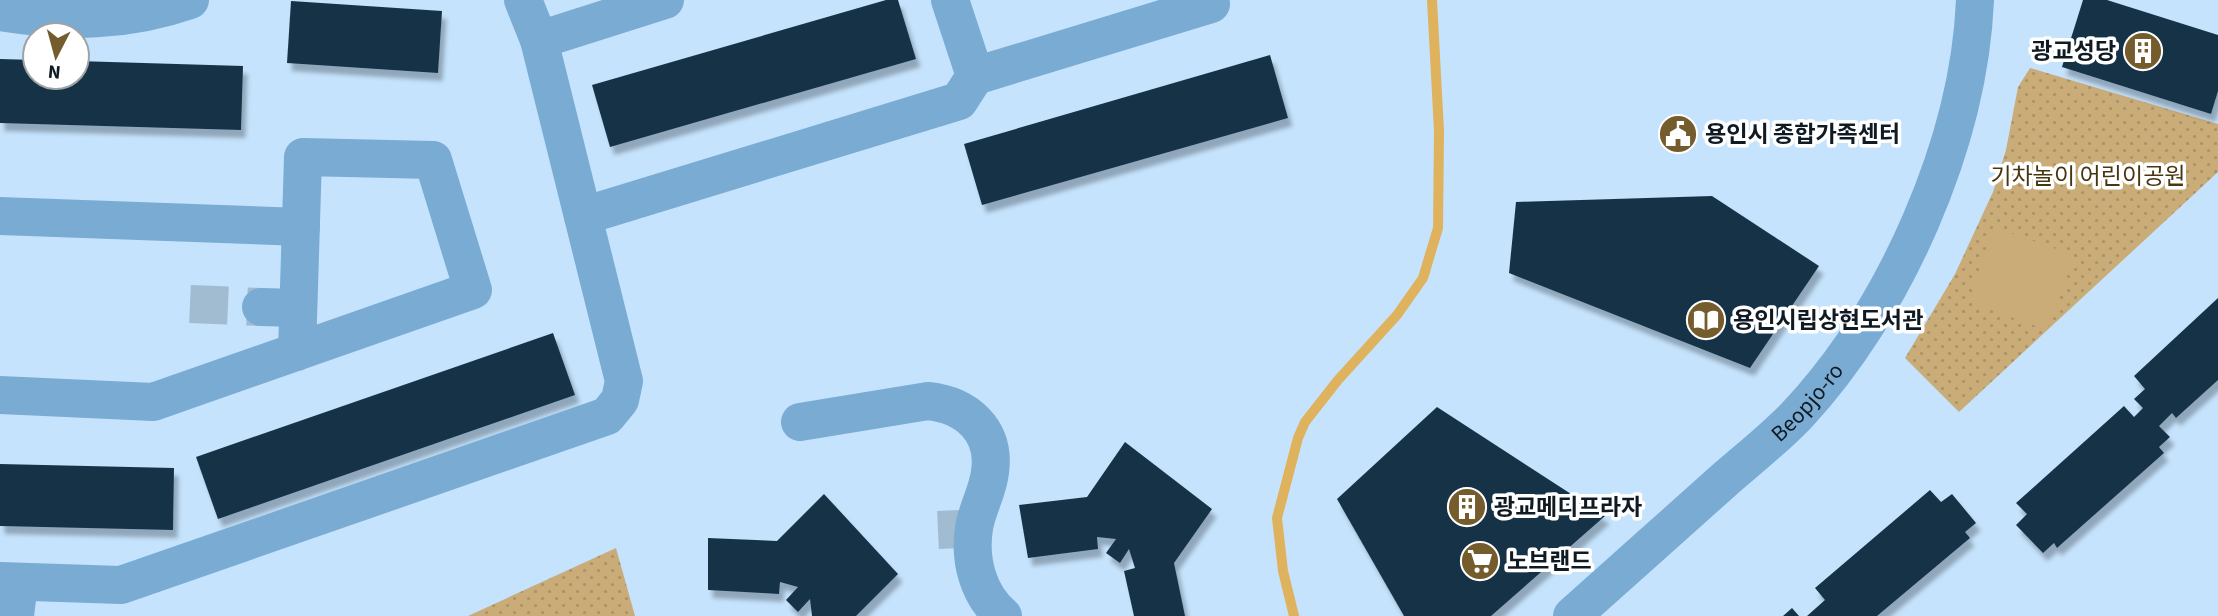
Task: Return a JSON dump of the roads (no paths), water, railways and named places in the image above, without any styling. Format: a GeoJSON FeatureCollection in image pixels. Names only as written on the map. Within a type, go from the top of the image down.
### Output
{"type":"FeatureCollection","features":[{"type":"Feature","properties":{"kind":"street"},"geometry":{"type":"LineString","coordinates":[[0,12],[96,19],[122,18],[190,0]]}},
{"type":"Feature","properties":{"kind":"street"},"geometry":{"type":"LineString","coordinates":[[11,593],[121,585],[607,416],[620,400],[624,381],[539,40],[523,0]]}},
{"type":"Feature","properties":{"kind":"street"},"geometry":{"type":"LineString","coordinates":[[539,40],[666,0]]}},
{"type":"Feature","properties":{"kind":"street"},"geometry":{"type":"LineString","coordinates":[[950,0],[975,76]]}},
{"type":"Feature","properties":{"kind":"street"},"geometry":{"type":"LineString","coordinates":[[583,216],[959,101],[975,76],[1211,4],[1210,0]]}},
{"type":"Feature","properties":{"kind":"street","name":"Beopjo-ro"},"geometry":{"type":"LineString","coordinates":[[1572,616],[1796,415],[1858,336],[1905,255],[1937,178],[1969,68],[1975,0]]}},
{"type":"Feature","properties":{"kind":"street"},"geometry":{"type":"LineString","coordinates":[[0,395],[153,402],[297,352],[472,290],[433,160],[303,157],[297,352]]}},
{"type":"Feature","properties":{"kind":"street"},"geometry":{"type":"LineString","coordinates":[[0,216],[301,227]]}},
{"type":"Feature","properties":{"kind":"street"},"geometry":{"type":"LineString","coordinates":[[261,307],[298,308]]}},
{"type":"Feature","properties":{"kind":"street"},"geometry":{"type":"LineString","coordinates":[[800,422],[928,401],[947,403],[963,411],[979,426],[990,445],[990,471],[967,528],[979,584],[995,610],[1003,616]]}},
{"type":"Feature","properties":{"kind":"waterway"},"geometry":{"type":"LineString","coordinates":[[1294,616],[1283,571],[1277,518],[1298,438],[1305,422],[1338,380],[1397,315],[1423,278],[1438,228],[1439,131],[1432,0]]}},
{"type":"Feature","properties":{"kind":"tunnel"},"geometry":{"type":"LineString","coordinates":[[190,304],[261,307]]}},
{"type":"Feature","properties":{"kind":"tunnel"},"geometry":{"type":"LineString","coordinates":[[938,530],[960,529]]}},
{"type":"Feature","properties":{"kind":"place","name":"광교성당"},"geometry":{"type":"Point","coordinates":[2143,51]}},
{"type":"Feature","properties":{"kind":"place","name":"용인시 종합가족센터"},"geometry":{"type":"Point","coordinates":[1678,134]}},
{"type":"Feature","properties":{"kind":"place","name":"용인시립상현도서관"},"geometry":{"type":"Point","coordinates":[1706,320]}},
{"type":"Feature","properties":{"kind":"place","name":"광교메디프라자"},"geometry":{"type":"Point","coordinates":[1467,507]}},
{"type":"Feature","properties":{"kind":"place","name":"노브랜드"},"geometry":{"type":"Point","coordinates":[1480,561]}},
{"type":"Feature","properties":{"kind":"park label","name":"기차놀이 어린이공원"},"geometry":{"type":"Point","coordinates":[2088,176]}}]}
